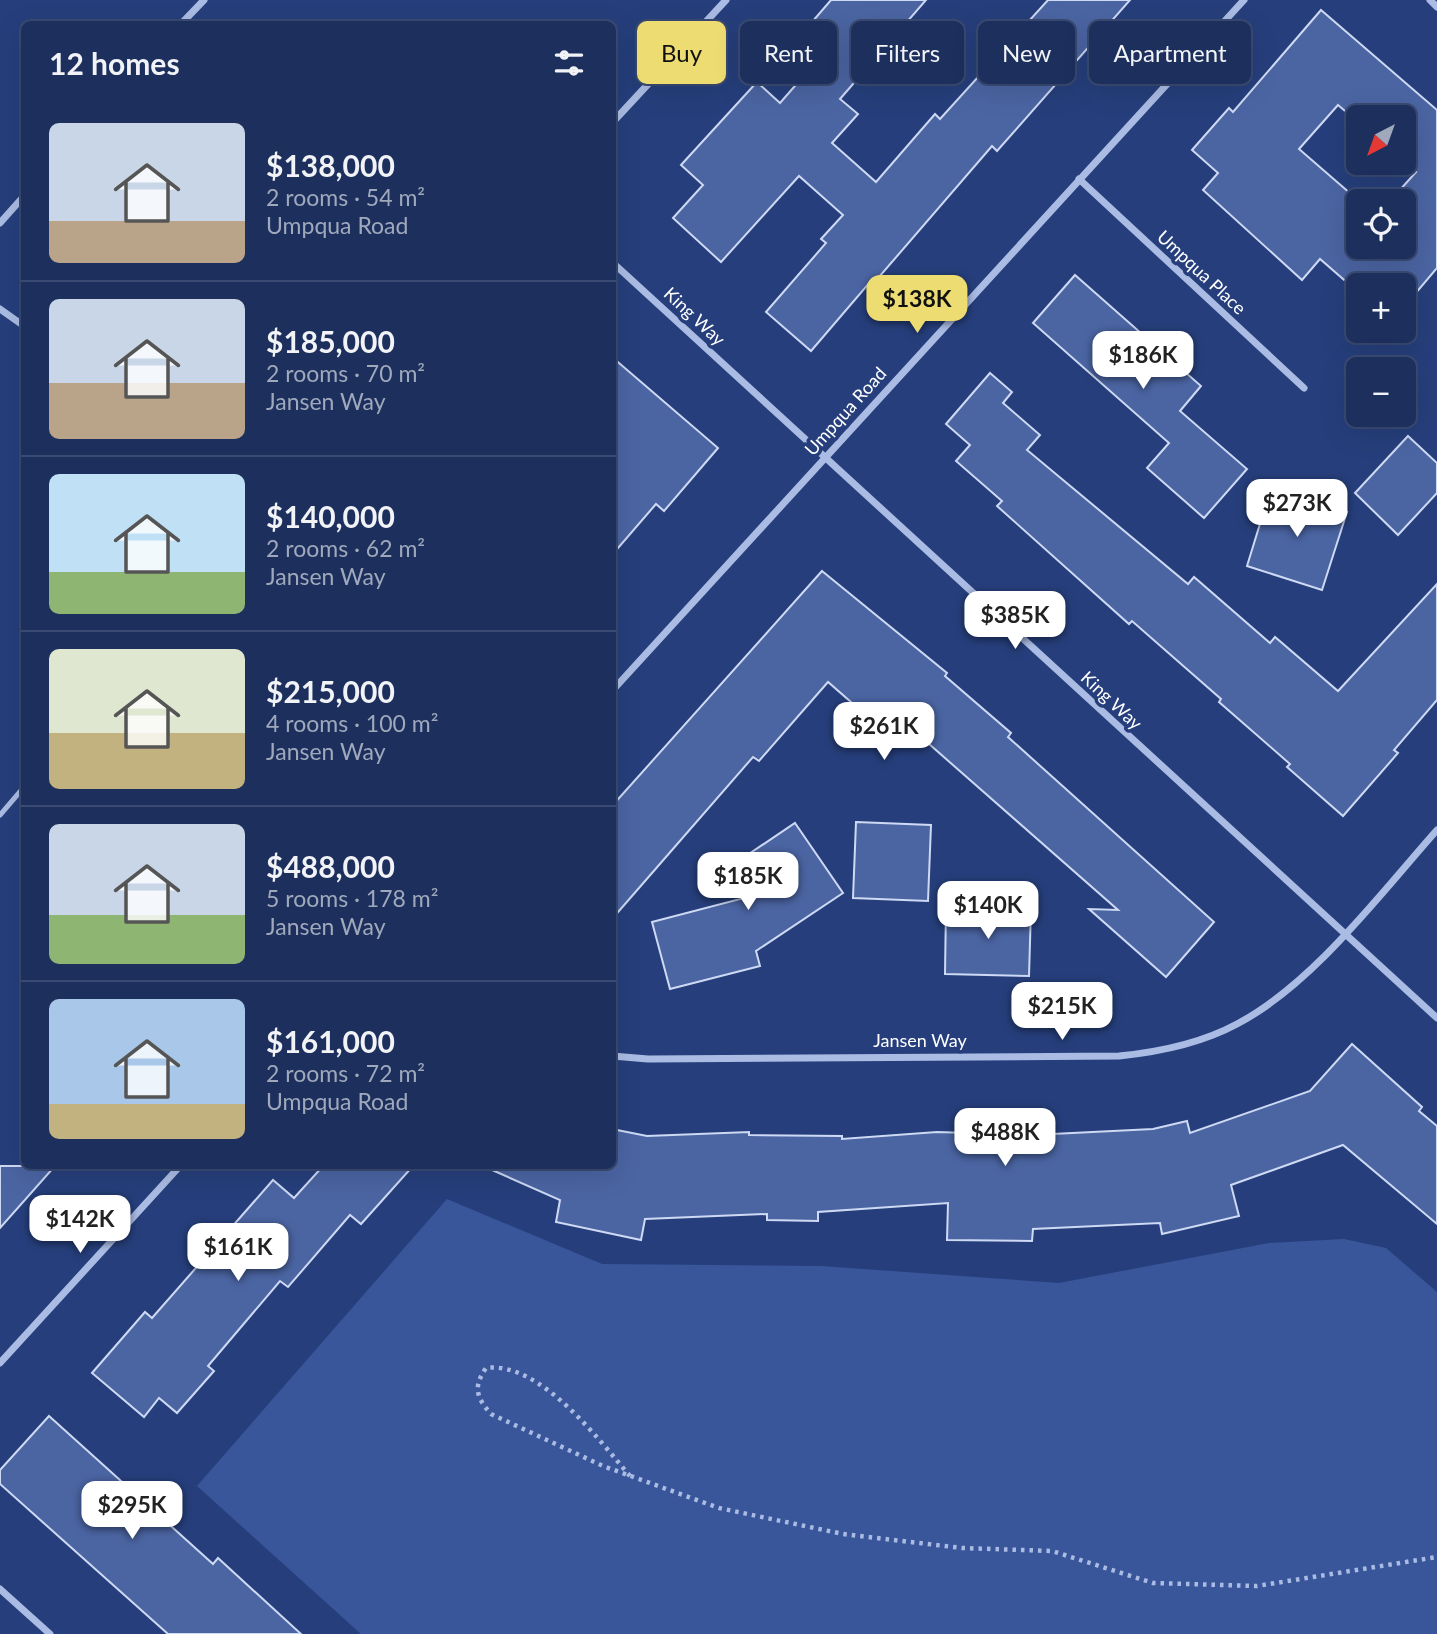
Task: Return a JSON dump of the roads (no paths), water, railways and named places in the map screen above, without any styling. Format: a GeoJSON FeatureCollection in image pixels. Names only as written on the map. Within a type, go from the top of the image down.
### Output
{"type":"FeatureCollection","features":[{"type":"Feature","properties":{"kind":"street"},"geometry":{"type":"LineString","coordinates":[[184,21],[204,0]]}},
{"type":"Feature","properties":{"kind":"street"},"geometry":{"type":"LineString","coordinates":[[616,119],[726,0]]}},
{"type":"Feature","properties":{"kind":"street","name":"Umpqua Road"},"geometry":{"type":"LineString","coordinates":[[616,687],[1244,0]]}},
{"type":"Feature","properties":{"kind":"street"},"geometry":{"type":"LineString","coordinates":[[1430,0],[1437,7]]}},
{"type":"Feature","properties":{"kind":"street","name":"Umpqua Place"},"geometry":{"type":"LineString","coordinates":[[1079,179],[1304,388]]}},
{"type":"Feature","properties":{"kind":"street"},"geometry":{"type":"LineString","coordinates":[[0,223],[21,199]]}},
{"type":"Feature","properties":{"kind":"street","name":"King Way"},"geometry":{"type":"LineString","coordinates":[[616,266],[1437,1018]]}},
{"type":"Feature","properties":{"kind":"street"},"geometry":{"type":"LineString","coordinates":[[0,309],[21,324]]}},
{"type":"Feature","properties":{"kind":"street","name":"Jansen Way"},"geometry":{"type":"LineString","coordinates":[[616,1056],[648,1059],[1119,1056],[1161,1052],[1215,1035],[1262,1009],[1313,967],[1437,830]]}},
{"type":"Feature","properties":{"kind":"street"},"geometry":{"type":"LineString","coordinates":[[0,1363],[177,1169]]}},
{"type":"Feature","properties":{"kind":"street"},"geometry":{"type":"LineString","coordinates":[[0,1589],[50,1634]]}},
{"type":"Feature","properties":{"kind":"lane"},"geometry":{"type":"LineString","coordinates":[[0,815],[21,790]]}}]}
